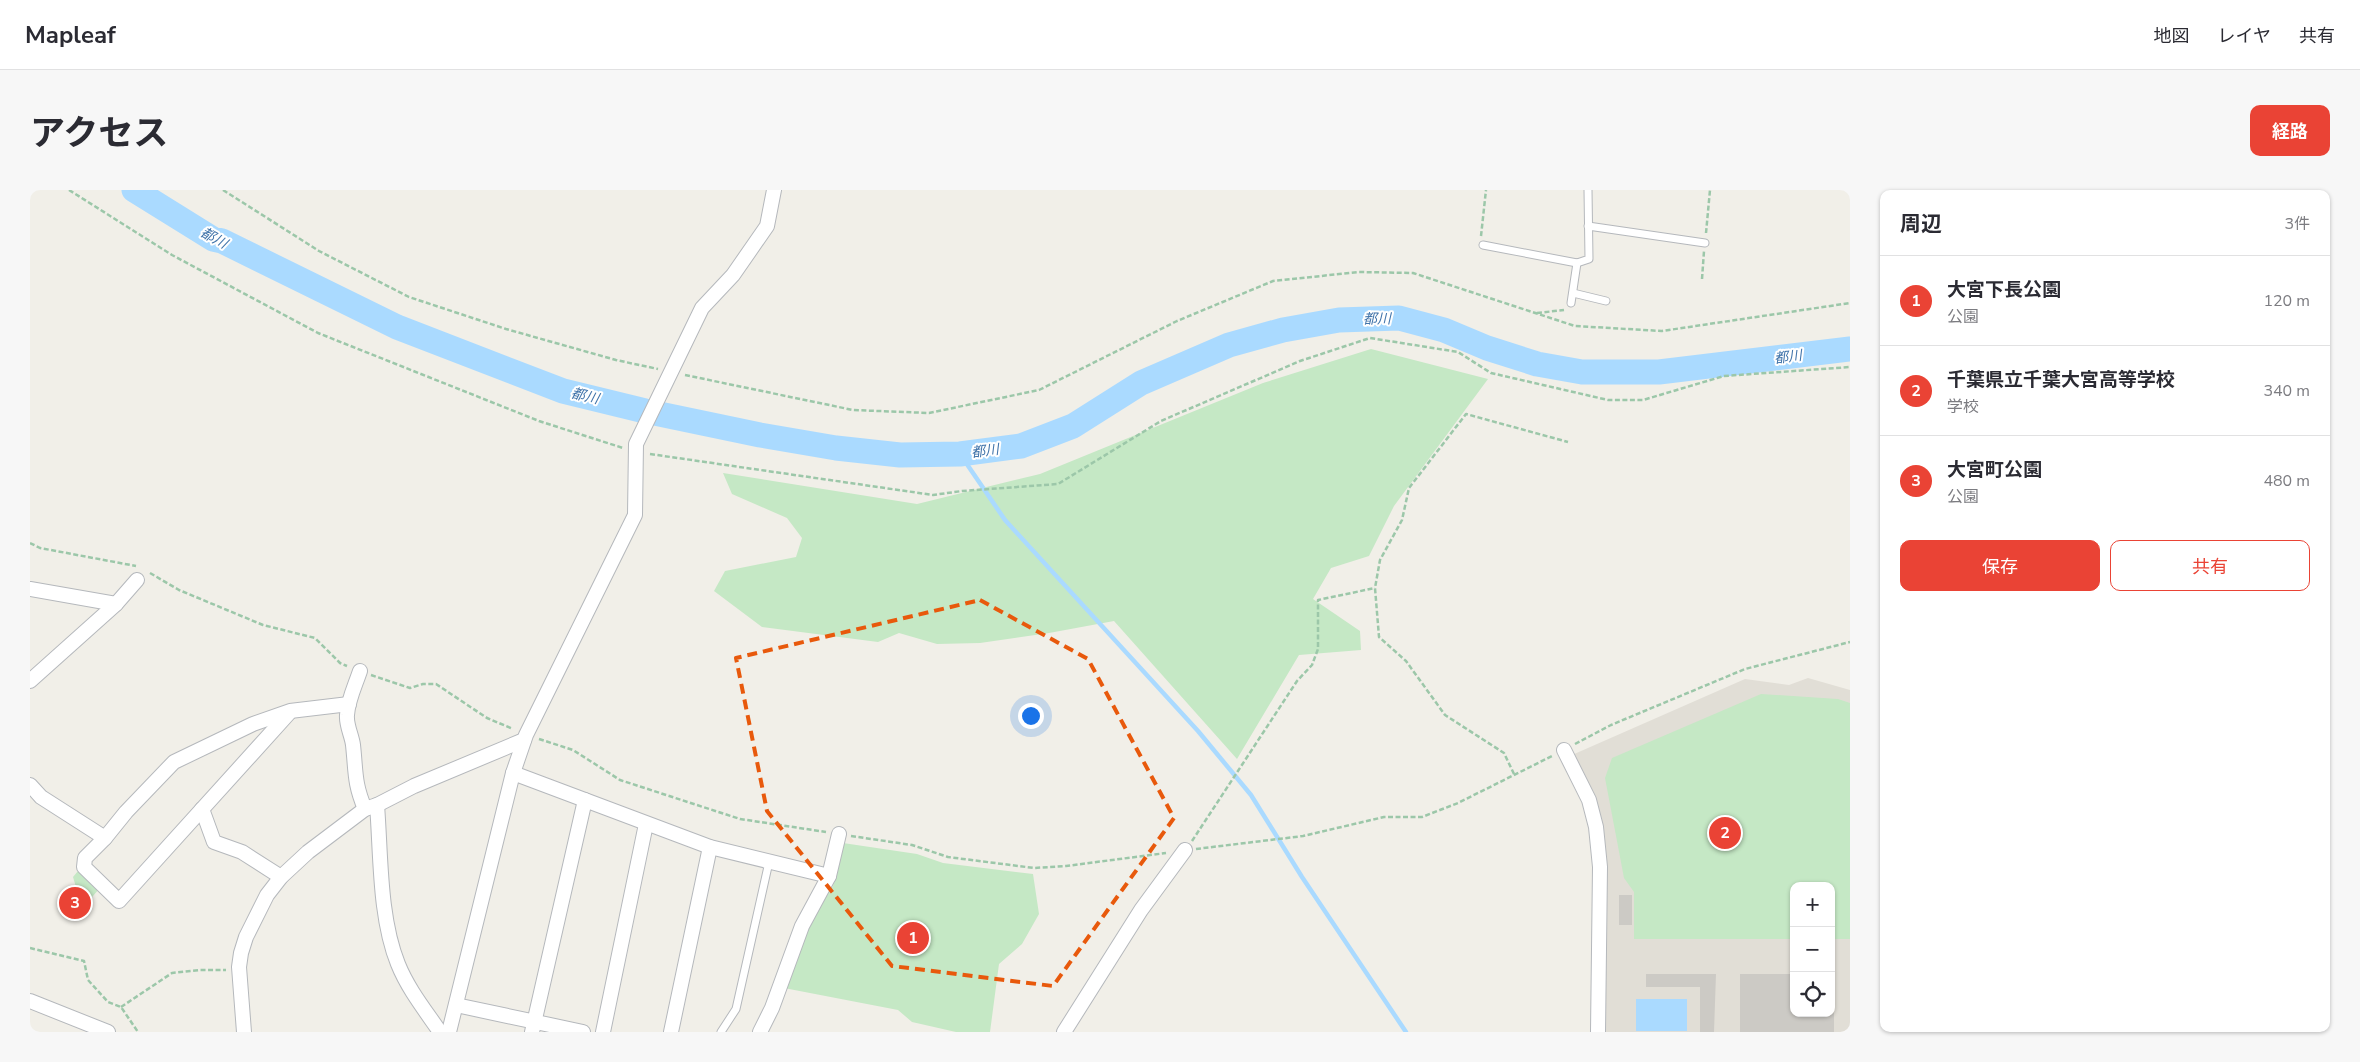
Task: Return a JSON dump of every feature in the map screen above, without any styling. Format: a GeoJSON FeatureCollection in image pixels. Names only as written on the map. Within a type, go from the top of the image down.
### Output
{"type":"FeatureCollection","features":[{"type":"Feature","properties":{"kind":"street"},"geometry":{"type":"LineString","coordinates":[[449,1032],[513,773],[525,738],[635,515],[636,448],[702,308],[733,275],[767,226],[774,190]]}},
{"type":"Feature","properties":{"kind":"street"},"geometry":{"type":"LineString","coordinates":[[30,681],[116,604],[141,576]]}},
{"type":"Feature","properties":{"kind":"street"},"geometry":{"type":"LineString","coordinates":[[30,589],[116,604]]}},
{"type":"Feature","properties":{"kind":"street"},"geometry":{"type":"LineString","coordinates":[[360,671],[349,704],[347,718],[353,745],[355,782],[371,807],[392,947],[408,986],[440,1032]]}},
{"type":"Feature","properties":{"kind":"street"},"geometry":{"type":"LineString","coordinates":[[290,712],[120,901],[84,866],[85,858],[174,762],[254,724],[290,712],[349,704]]}},
{"type":"Feature","properties":{"kind":"street"},"geometry":{"type":"LineString","coordinates":[[244,1032],[240,970],[246,937],[267,895],[281,877],[308,852],[371,807],[414,786],[525,738]]}},
{"type":"Feature","properties":{"kind":"street"},"geometry":{"type":"LineString","coordinates":[[1564,750],[1589,800],[1596,828],[1600,866],[1598,1032]]}},
{"type":"Feature","properties":{"kind":"street"},"geometry":{"type":"LineString","coordinates":[[513,773],[710,847],[829,876]]}},
{"type":"Feature","properties":{"kind":"street"},"geometry":{"type":"LineString","coordinates":[[30,785],[41,797],[105,838]]}},
{"type":"Feature","properties":{"kind":"street"},"geometry":{"type":"LineString","coordinates":[[533,1027],[585,800]]}},
{"type":"Feature","properties":{"kind":"street"},"geometry":{"type":"LineString","coordinates":[[202,809],[214,842],[242,852],[281,877]]}},
{"type":"Feature","properties":{"kind":"street"},"geometry":{"type":"LineString","coordinates":[[603,1032],[646,824]]}},
{"type":"Feature","properties":{"kind":"street"},"geometry":{"type":"LineString","coordinates":[[760,1032],[772,1008],[802,926],[829,876],[839,834]]}},
{"type":"Feature","properties":{"kind":"street"},"geometry":{"type":"LineString","coordinates":[[671,1032],[710,847]]}},
{"type":"Feature","properties":{"kind":"street"},"geometry":{"type":"LineString","coordinates":[[1064,1032],[1141,910],[1185,850]]}},
{"type":"Feature","properties":{"kind":"street"},"geometry":{"type":"LineString","coordinates":[[30,1001],[108,1032]]}},
{"type":"Feature","properties":{"kind":"street"},"geometry":{"type":"LineString","coordinates":[[456,1004],[533,1027],[583,1032]]}},
{"type":"Feature","properties":{"kind":"lane"},"geometry":{"type":"LineString","coordinates":[[1483,245],[1577,263],[1589,259],[1588,190]]}},
{"type":"Feature","properties":{"kind":"lane"},"geometry":{"type":"LineString","coordinates":[[1588,226],[1705,243]]}},
{"type":"Feature","properties":{"kind":"lane"},"geometry":{"type":"LineString","coordinates":[[1571,304],[1577,263]]}},
{"type":"Feature","properties":{"kind":"lane"},"geometry":{"type":"LineString","coordinates":[[1573,293],[1606,300]]}},
{"type":"Feature","properties":{"kind":"lane"},"geometry":{"type":"LineString","coordinates":[[721,1032],[736,1009],[769,862]]}},
{"type":"Feature","properties":{"kind":"path"},"geometry":{"type":"LineString","coordinates":[[69,190],[172,255],[318,333],[539,421],[636,448],[933,495],[962,490],[1058,484],[1161,421],[1300,361],[1370,338],[1458,352],[1491,373],[1608,400],[1643,400],[1724,376],[1850,367]]}},
{"type":"Feature","properties":{"kind":"path"},"geometry":{"type":"LineString","coordinates":[[223,190],[319,251],[409,297],[506,329],[616,360],[853,410],[929,413],[1039,390],[1177,321],[1274,281],[1359,272],[1413,273],[1575,326],[1662,331],[1850,303]]}},
{"type":"Feature","properties":{"kind":"path"},"geometry":{"type":"LineString","coordinates":[[1483,245],[1480,240],[1486,190]]}},
{"type":"Feature","properties":{"kind":"path"},"geometry":{"type":"LineString","coordinates":[[1536,314],[1569,309],[1571,304]]}},
{"type":"Feature","properties":{"kind":"path"},"geometry":{"type":"LineString","coordinates":[[1514,774],[1504,752],[1445,715],[1406,661],[1379,637],[1375,588],[1380,560],[1402,520],[1409,488],[1466,414],[1568,442]]}},
{"type":"Feature","properties":{"kind":"path"},"geometry":{"type":"LineString","coordinates":[[30,543],[40,548],[136,566]]}},
{"type":"Feature","properties":{"kind":"path"},"geometry":{"type":"LineString","coordinates":[[141,576],[263,625],[315,638],[340,663],[360,671],[410,688],[423,684],[436,684],[487,718],[525,738]]}},
{"type":"Feature","properties":{"kind":"path"},"geometry":{"type":"LineString","coordinates":[[1185,850],[1297,681],[1312,665],[1318,649],[1318,600],[1375,588]]}},
{"type":"Feature","properties":{"kind":"path"},"geometry":{"type":"LineString","coordinates":[[1185,850],[1303,836],[1384,817],[1422,817],[1458,803],[1611,725],[1745,668],[1850,642]]}},
{"type":"Feature","properties":{"kind":"path"},"geometry":{"type":"LineString","coordinates":[[30,948],[84,961],[88,980],[108,1002],[121,1007],[138,1032]]}},
{"type":"Feature","properties":{"kind":"path"},"geometry":{"type":"LineString","coordinates":[[121,1007],[172,974],[200,970],[240,970]]}},
{"type":"Feature","properties":{"kind":"highlighted area"},"geometry":{"type":"Polygon","coordinates":[[[980,600],[1088,659],[1174,818],[1053,986],[892,966],[767,811],[736,658],[980,600]]]}},
{"type":"Feature","properties":{"kind":"shaded area"},"geometry":{"type":"Polygon","coordinates":[[[1808,678],[1850,690],[1850,1032],[1603,1032],[1605,857],[1572,755],[1745,679],[1789,685],[1808,678]]]}},
{"type":"Feature","properties":{"kind":"green space"},"geometry":{"type":"Polygon","coordinates":[[[1371,349],[1488,379],[1394,506],[1369,556],[1331,568],[1313,599],[1360,631],[1361,650],[1299,655],[1237,759],[1114,621],[980,643],[937,644],[899,633],[878,642],[762,627],[714,591],[725,571],[796,557],[802,538],[787,518],[732,494],[723,473],[917,504],[1040,474],[1263,383],[1371,349]]]}},
{"type":"Feature","properties":{"kind":"green space"},"geometry":{"type":"Polygon","coordinates":[[[1761,694],[1838,699],[1850,703],[1850,939],[1835,939],[1835,882],[1790,882],[1790,939],[1634,939],[1634,892],[1624,878],[1605,778],[1612,758],[1761,694]]]}},
{"type":"Feature","properties":{"kind":"green space"},"geometry":{"type":"Polygon","coordinates":[[[843,843],[917,854],[943,863],[1033,874],[1039,914],[1022,944],[999,964],[990,1032],[956,1032],[912,1022],[898,1010],[784,988],[803,932],[833,886],[843,843]]]}},
{"type":"Feature","properties":{"kind":"green space"},"geometry":{"type":"Polygon","coordinates":[[[78,871],[99,889],[74,918],[65,915],[63,892],[76,887],[73,877],[78,871]]]}},
{"type":"Feature","properties":{"kind":"water"},"geometry":{"type":"Polygon","coordinates":[[[1636,999],[1687,999],[1687,1031],[1636,1031],[1636,999]]]}},
{"type":"Feature","properties":{"kind":"building"},"geometry":{"type":"Polygon","coordinates":[[[1619,895],[1632,895],[1632,925],[1619,925],[1619,895]]]}},
{"type":"Feature","properties":{"kind":"building"},"geometry":{"type":"Polygon","coordinates":[[[1646,974],[1716,974],[1714,1032],[1700,1032],[1700,987],[1646,987],[1646,974]]]}},
{"type":"Feature","properties":{"kind":"building"},"geometry":{"type":"Polygon","coordinates":[[[1740,974],[1790,974],[1790,1017],[1834,1017],[1834,1032],[1740,1032],[1740,974]]]}},
{"type":"Feature","properties":{"kind":"waterway","name":"都川"},"geometry":{"type":"LineString","coordinates":[[134,190],[213,239],[222,241],[397,327],[563,391],[645,411],[760,435],[836,448],[900,455],[960,454],[1021,446],[1073,426],[1141,383],[1229,345],[1283,330],[1339,320],[1399,318],[1444,330],[1487,348],[1537,364],[1582,372],[1659,372],[1850,349]]}},
{"type":"Feature","properties":{"kind":"waterway"},"geometry":{"type":"LineString","coordinates":[[960,454],[1005,520],[1198,731],[1251,795],[1302,877],[1406,1032]]}},
{"type":"Feature","properties":{"kind":"place","name":"千葉県立千葉大宮高等学校"},"geometry":{"type":"Point","coordinates":[1725,833]}},
{"type":"Feature","properties":{"kind":"place","name":"大宮町公園"},"geometry":{"type":"Point","coordinates":[75,903]}},
{"type":"Feature","properties":{"kind":"place","name":"大宮下長公園"},"geometry":{"type":"Point","coordinates":[913,938]}}]}
